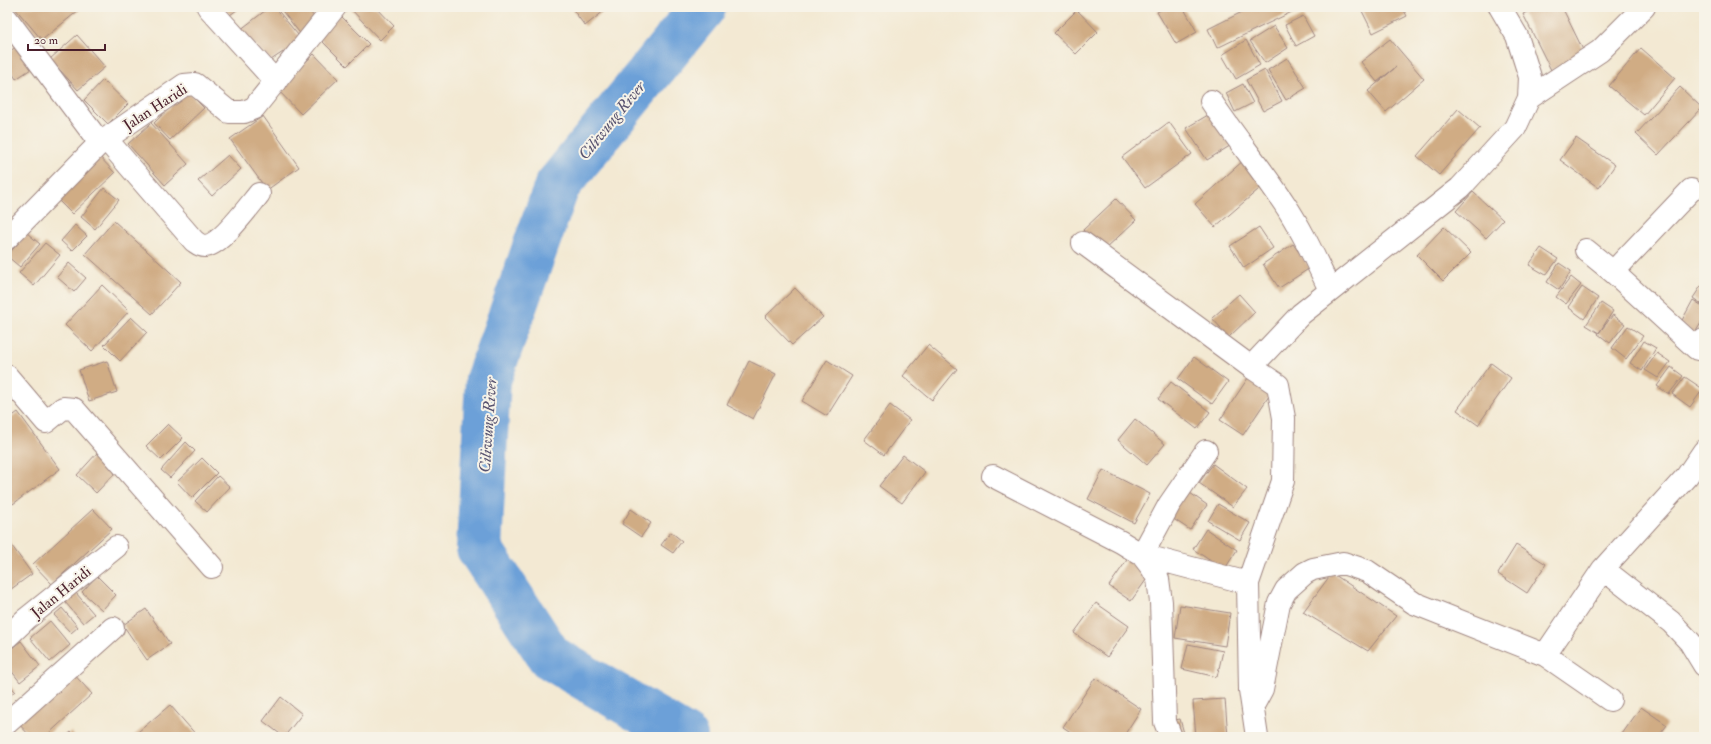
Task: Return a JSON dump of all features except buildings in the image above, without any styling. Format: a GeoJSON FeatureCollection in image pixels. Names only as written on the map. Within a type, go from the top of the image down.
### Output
{"type":"FeatureCollection","features":[{"type":"Feature","properties":{"kind":"street"},"geometry":{"type":"LineString","coordinates":[[208,7],[276,82]]}},
{"type":"Feature","properties":{"kind":"street","name":"Jalan Haridi"},"geometry":{"type":"LineString","coordinates":[[7,238],[103,141],[184,85],[195,84],[229,112],[244,112],[254,108],[335,7]]}},
{"type":"Feature","properties":{"kind":"street"},"geometry":{"type":"LineString","coordinates":[[1251,367],[1301,314],[1460,188],[1515,128],[1529,98],[1530,77],[1517,36],[1500,7]]}},
{"type":"Feature","properties":{"kind":"street"},"geometry":{"type":"LineString","coordinates":[[1529,98],[1600,51],[1644,7]]}},
{"type":"Feature","properties":{"kind":"street"},"geometry":{"type":"LineString","coordinates":[[10,29],[103,141],[194,241],[200,245],[205,246],[217,241],[260,194]]}},
{"type":"Feature","properties":{"kind":"street"},"geometry":{"type":"LineString","coordinates":[[1211,101],[1226,125],[1236,136],[1284,202],[1301,229],[1330,290]]}},
{"type":"Feature","properties":{"kind":"street"},"geometry":{"type":"LineString","coordinates":[[1612,272],[1691,190]]}},
{"type":"Feature","properties":{"kind":"street"},"geometry":{"type":"LineString","coordinates":[[1083,243],[1251,367],[1278,385],[1284,418],[1283,481],[1248,583],[1250,690],[1257,737]]}},
{"type":"Feature","properties":{"kind":"street"},"geometry":{"type":"LineString","coordinates":[[1586,250],[1702,349]]}},
{"type":"Feature","properties":{"kind":"street"},"geometry":{"type":"LineString","coordinates":[[7,376],[46,422],[63,408],[74,409],[212,567]]}},
{"type":"Feature","properties":{"kind":"street"},"geometry":{"type":"LineString","coordinates":[[1142,555],[1169,505],[1206,451]]}},
{"type":"Feature","properties":{"kind":"street"},"geometry":{"type":"LineString","coordinates":[[1546,655],[1603,569],[1687,476],[1704,451]]}},
{"type":"Feature","properties":{"kind":"street"},"geometry":{"type":"LineString","coordinates":[[992,476],[1121,542],[1142,555],[1248,583]]}},
{"type":"Feature","properties":{"kind":"street","name":"Jalan Haridi"},"geometry":{"type":"LineString","coordinates":[[7,637],[26,619],[116,547]]}},
{"type":"Feature","properties":{"kind":"street"},"geometry":{"type":"LineString","coordinates":[[1142,555],[1158,579],[1161,602],[1165,722],[1171,737]]}},
{"type":"Feature","properties":{"kind":"street"},"geometry":{"type":"LineString","coordinates":[[1253,704],[1262,689],[1281,595],[1305,573],[1321,567],[1343,563],[1367,571],[1414,603],[1546,655],[1610,700]]}},
{"type":"Feature","properties":{"kind":"street"},"geometry":{"type":"LineString","coordinates":[[1603,569],[1671,622],[1690,642],[1704,665]]}},
{"type":"Feature","properties":{"kind":"street"},"geometry":{"type":"LineString","coordinates":[[7,723],[113,628]]}},
{"type":"Feature","properties":{"kind":"waterway","name":"Ciliwung River"},"geometry":{"type":"LineString","coordinates":[[685,737],[550,657],[479,548],[488,380],[557,186],[703,7]]}}]}
